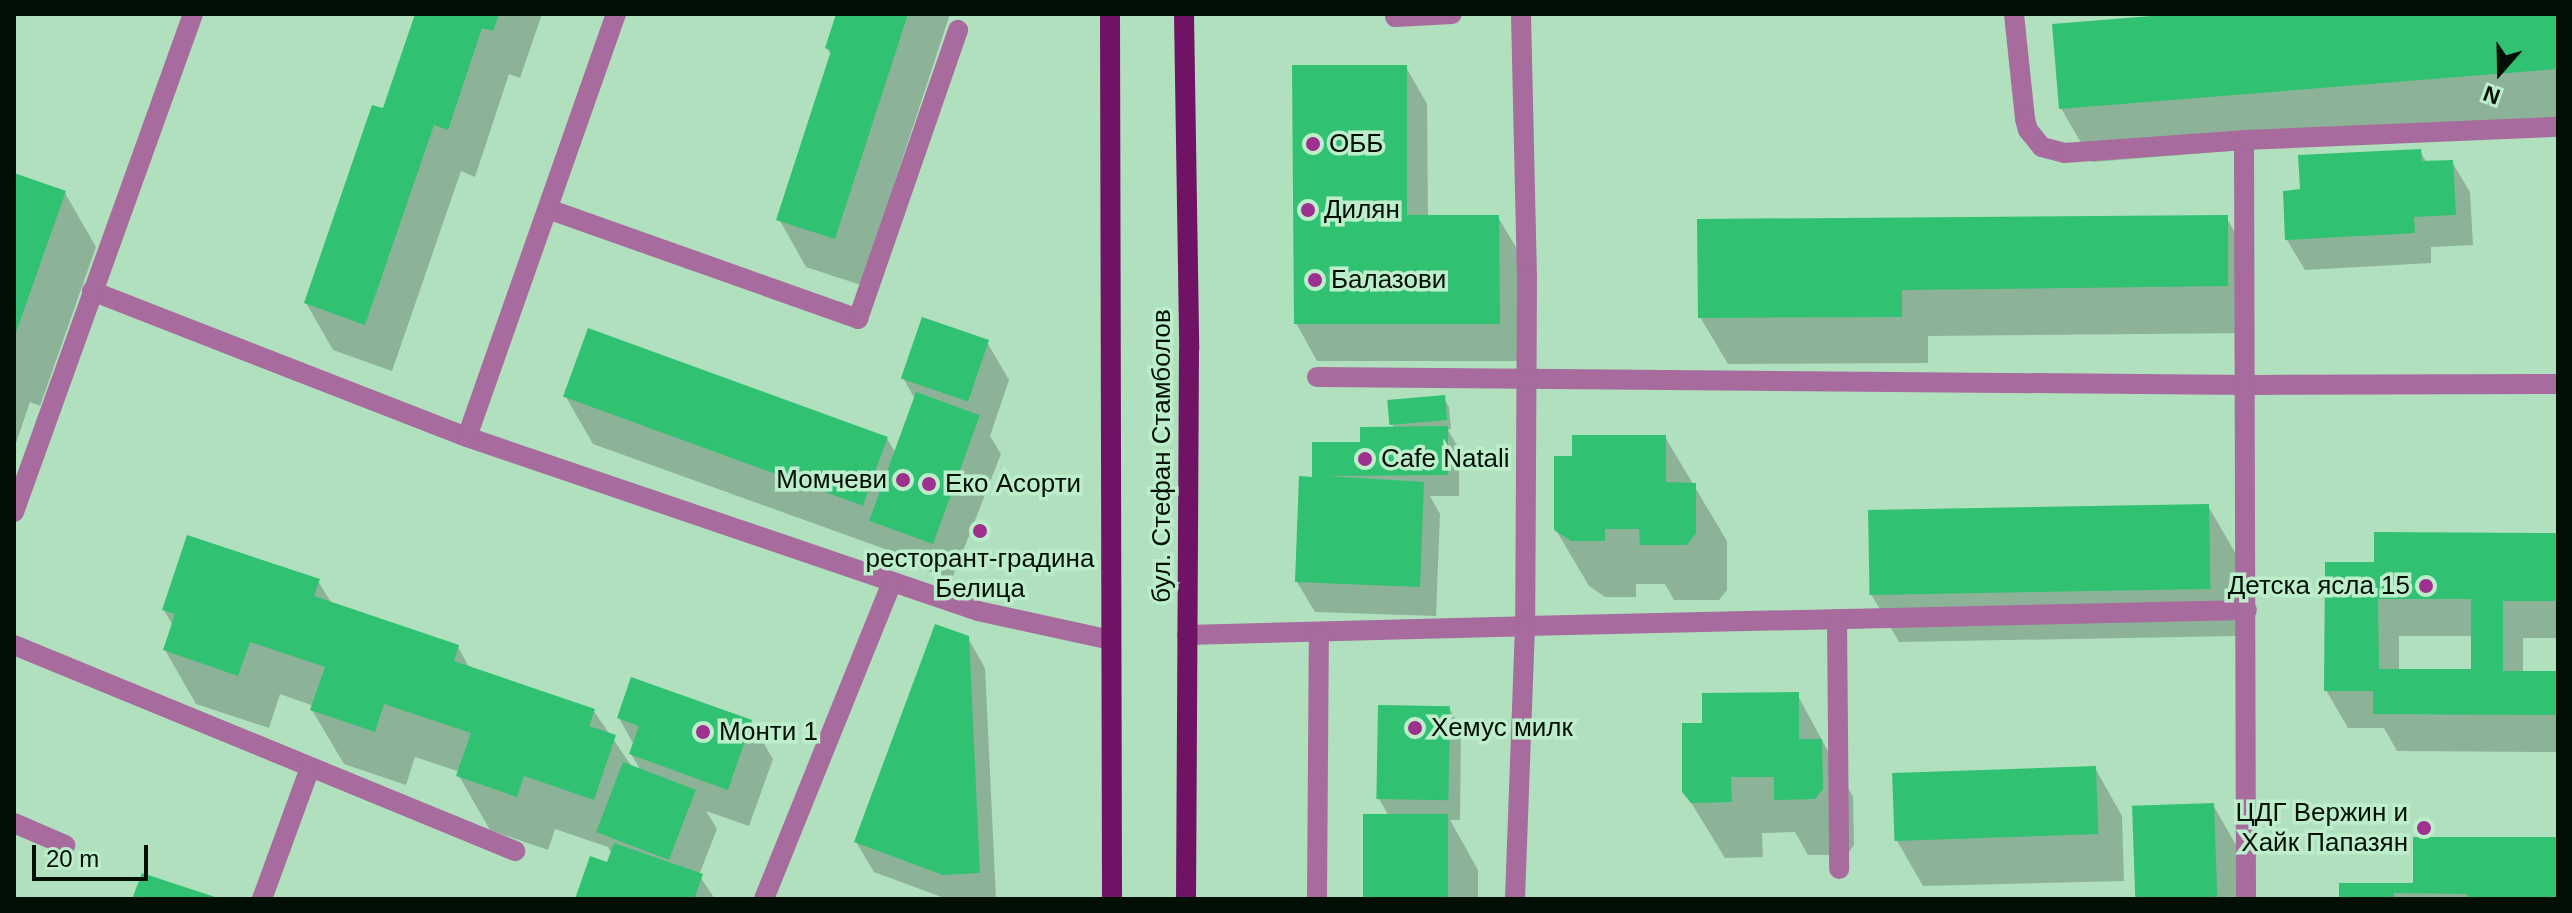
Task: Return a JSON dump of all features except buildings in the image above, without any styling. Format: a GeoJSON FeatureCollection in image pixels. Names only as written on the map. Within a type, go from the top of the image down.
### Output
{"type":"FeatureCollection","features":[{"type":"Feature","properties":{"kind":"main road","name":"бул. Стефан Стамболов"},"geometry":{"type":"LineString","coordinates":[[1110,14],[1112,899]]}},
{"type":"Feature","properties":{"kind":"main road","name":"бул. Стефан Стамболов"},"geometry":{"type":"LineString","coordinates":[[1184,14],[1189,349],[1186,899]]}},
{"type":"Feature","properties":{"kind":"street"},"geometry":{"type":"LineString","coordinates":[[14,512],[193,14]]}},
{"type":"Feature","properties":{"kind":"street"},"geometry":{"type":"LineString","coordinates":[[467,437],[616,14]]}},
{"type":"Feature","properties":{"kind":"street"},"geometry":{"type":"LineString","coordinates":[[1395,17],[1452,14]]}},
{"type":"Feature","properties":{"kind":"street"},"geometry":{"type":"LineString","coordinates":[[1515,899],[1525,626],[1527,379],[1521,14]]}},
{"type":"Feature","properties":{"kind":"street"},"geometry":{"type":"LineString","coordinates":[[2014,14],[2028,130],[2042,147],[2064,153],[2244,140],[2558,127]]}},
{"type":"Feature","properties":{"kind":"street"},"geometry":{"type":"LineString","coordinates":[[548,209],[858,319],[958,30]]}},
{"type":"Feature","properties":{"kind":"street"},"geometry":{"type":"LineString","coordinates":[[2244,140],[2248,385],[2246,899]]}},
{"type":"Feature","properties":{"kind":"street"},"geometry":{"type":"LineString","coordinates":[[92,291],[467,437],[978,611],[1111,640]]}},
{"type":"Feature","properties":{"kind":"street"},"geometry":{"type":"LineString","coordinates":[[1317,377],[2248,385],[2558,384]]}},
{"type":"Feature","properties":{"kind":"street"},"geometry":{"type":"LineString","coordinates":[[764,899],[892,582]]}},
{"type":"Feature","properties":{"kind":"street"},"geometry":{"type":"LineString","coordinates":[[1187,635],[2247,610]]}},
{"type":"Feature","properties":{"kind":"street"},"geometry":{"type":"LineString","coordinates":[[1837,619],[1839,869]]}},
{"type":"Feature","properties":{"kind":"street"},"geometry":{"type":"LineString","coordinates":[[1317,899],[1319,633]]}},
{"type":"Feature","properties":{"kind":"street"},"geometry":{"type":"LineString","coordinates":[[14,645],[515,851]]}},
{"type":"Feature","properties":{"kind":"street"},"geometry":{"type":"LineString","coordinates":[[262,899],[310,768]]}},
{"type":"Feature","properties":{"kind":"street"},"geometry":{"type":"LineString","coordinates":[[14,823],[65,845]]}},
{"type":"Feature","properties":{"kind":"place","name":"ОББ"},"geometry":{"type":"Point","coordinates":[1313,144]}},
{"type":"Feature","properties":{"kind":"place","name":"Дилян"},"geometry":{"type":"Point","coordinates":[1308,210]}},
{"type":"Feature","properties":{"kind":"place","name":"Балазови"},"geometry":{"type":"Point","coordinates":[1315,280]}},
{"type":"Feature","properties":{"kind":"place","name":"Cafe Natali"},"geometry":{"type":"Point","coordinates":[1365,459]}},
{"type":"Feature","properties":{"kind":"place","name":"Момчеви"},"geometry":{"type":"Point","coordinates":[903,480]}},
{"type":"Feature","properties":{"kind":"place","name":"Еко Асорти"},"geometry":{"type":"Point","coordinates":[929,484]}},
{"type":"Feature","properties":{"kind":"place","name":"ресторант-градина Белица"},"geometry":{"type":"Point","coordinates":[980,531]}},
{"type":"Feature","properties":{"kind":"place","name":"Детска ясла 15"},"geometry":{"type":"Point","coordinates":[2426,586]}},
{"type":"Feature","properties":{"kind":"place","name":"Хемус милк"},"geometry":{"type":"Point","coordinates":[1415,728]}},
{"type":"Feature","properties":{"kind":"place","name":"Монти 1"},"geometry":{"type":"Point","coordinates":[703,732]}},
{"type":"Feature","properties":{"kind":"place","name":"ЦДГ Вержин и Хайк Папазян"},"geometry":{"type":"Point","coordinates":[2424,828]}}]}
